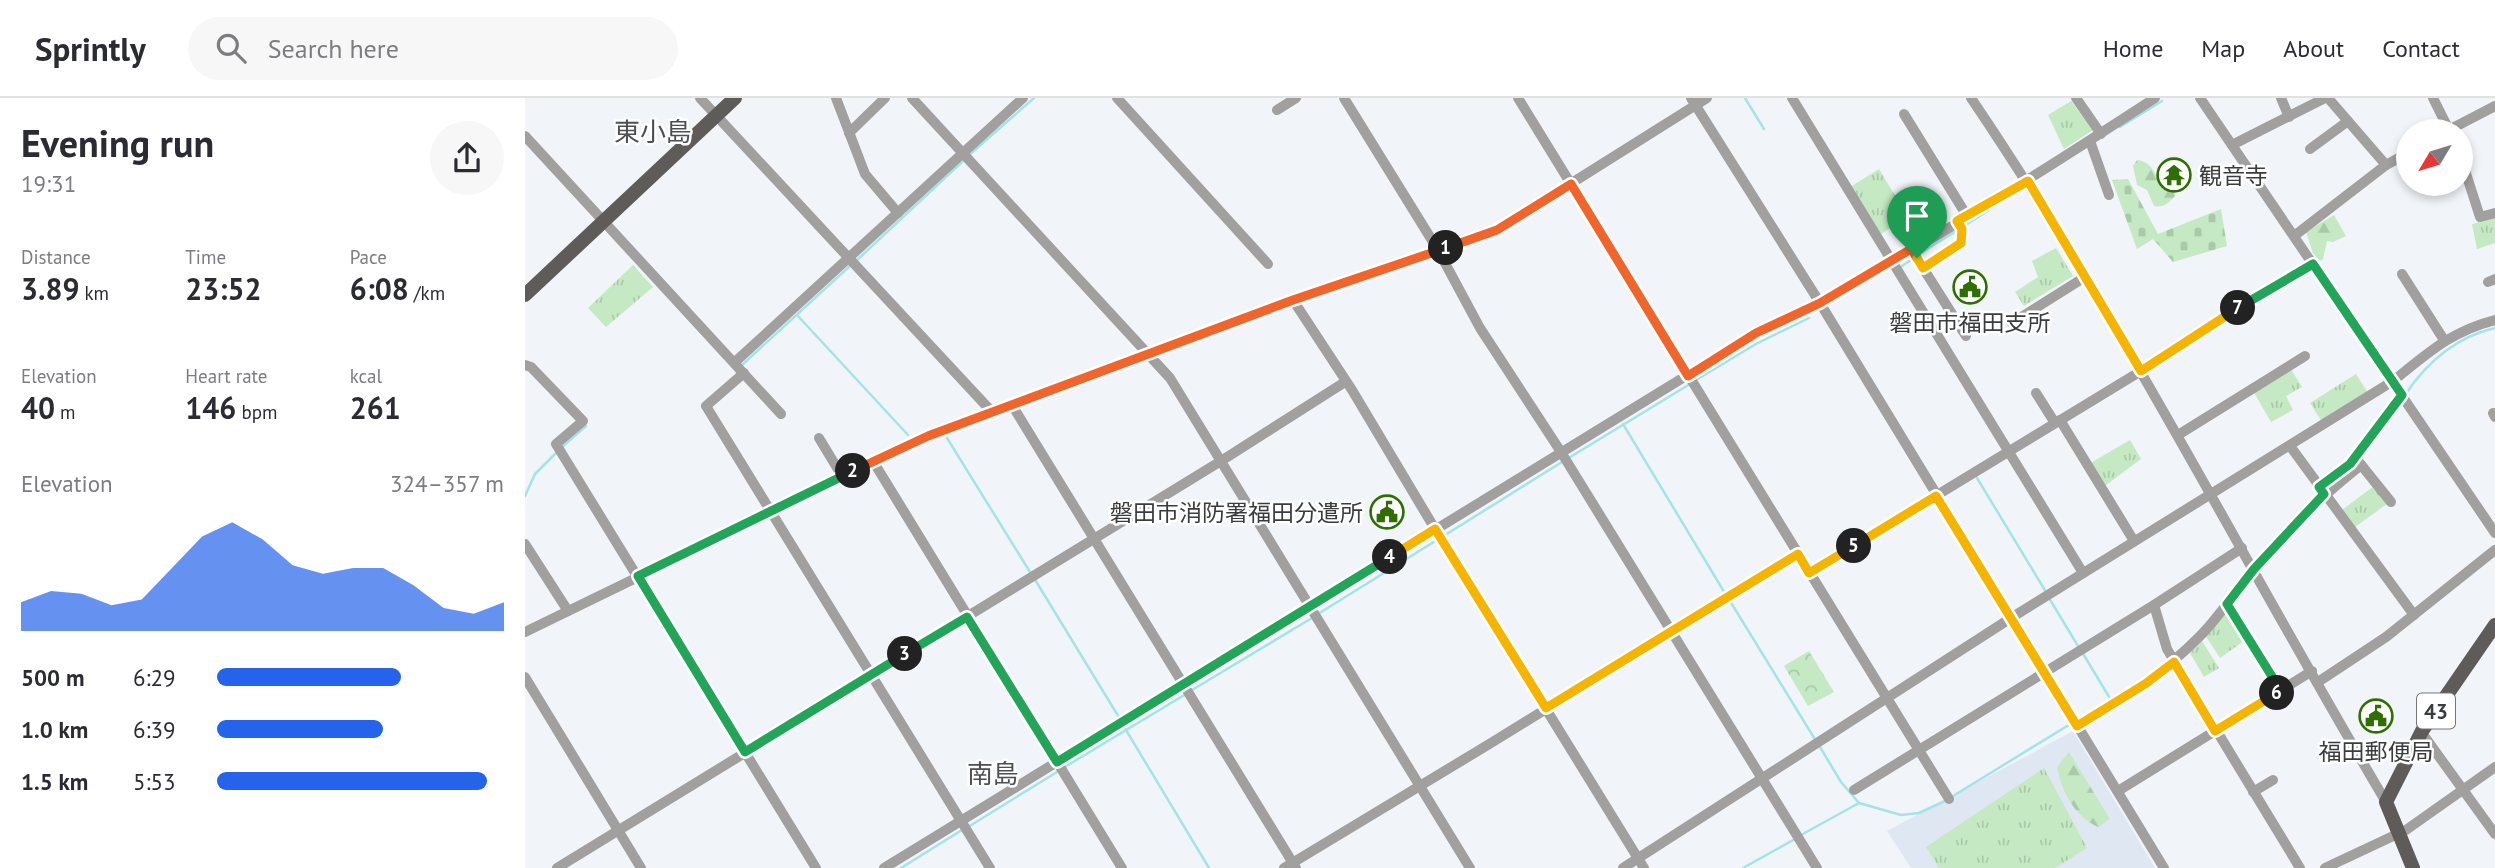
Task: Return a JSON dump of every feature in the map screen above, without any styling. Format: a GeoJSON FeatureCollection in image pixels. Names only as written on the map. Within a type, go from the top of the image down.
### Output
{"type":"FeatureCollection","features":[{"type":"Feature","properties":{"kind":"main road"},"geometry":{"type":"LineString","coordinates":[[525,295],[735,98]]}},
{"type":"Feature","properties":{"kind":"main road","name":"43"},"geometry":{"type":"LineString","coordinates":[[2386,802],[2422,733],[2495,625]]}},
{"type":"Feature","properties":{"kind":"main road"},"geometry":{"type":"LineString","coordinates":[[2386,802],[2413,868]]}},
{"type":"Feature","properties":{"kind":"street"},"geometry":{"type":"LineString","coordinates":[[700,98],[992,412]]}},
{"type":"Feature","properties":{"kind":"street"},"geometry":{"type":"LineString","coordinates":[[836,98],[865,174],[898,213]]}},
{"type":"Feature","properties":{"kind":"street"},"geometry":{"type":"LineString","coordinates":[[849,133],[885,98]]}},
{"type":"Feature","properties":{"kind":"street"},"geometry":{"type":"LineString","coordinates":[[912,98],[1149,355],[1181,394],[1470,868]]}},
{"type":"Feature","properties":{"kind":"street"},"geometry":{"type":"LineString","coordinates":[[990,868],[706,406],[849,258],[1023,98]]}},
{"type":"Feature","properties":{"kind":"street"},"geometry":{"type":"LineString","coordinates":[[1117,98],[1268,264]]}},
{"type":"Feature","properties":{"kind":"street"},"geometry":{"type":"LineString","coordinates":[[1277,110],[1296,98]]}},
{"type":"Feature","properties":{"kind":"street"},"geometry":{"type":"LineString","coordinates":[[1344,98],[1438,250],[1480,328],[1561,452],[1817,868]]}},
{"type":"Feature","properties":{"kind":"street"},"geometry":{"type":"LineString","coordinates":[[1518,98],[1949,799]]}},
{"type":"Feature","properties":{"kind":"street"},"geometry":{"type":"LineString","coordinates":[[525,632],[919,440],[1293,300],[1497,230],[1693,102],[1707,98]]}},
{"type":"Feature","properties":{"kind":"street"},"geometry":{"type":"LineString","coordinates":[[1792,98],[2083,573]]}},
{"type":"Feature","properties":{"kind":"street"},"geometry":{"type":"LineString","coordinates":[[1971,98],[2028,181],[2141,371],[2386,802]]}},
{"type":"Feature","properties":{"kind":"street"},"geometry":{"type":"LineString","coordinates":[[2075,98],[2101,134]]}},
{"type":"Feature","properties":{"kind":"street"},"geometry":{"type":"LineString","coordinates":[[1917,258],[1962,222],[2092,146],[2101,134],[2155,98]]}},
{"type":"Feature","properties":{"kind":"street"},"geometry":{"type":"LineString","coordinates":[[2200,98],[2495,533]]}},
{"type":"Feature","properties":{"kind":"street"},"geometry":{"type":"LineString","coordinates":[[2281,98],[2289,117]]}},
{"type":"Feature","properties":{"kind":"street"},"geometry":{"type":"LineString","coordinates":[[2232,145],[2326,98],[2386,165]]}},
{"type":"Feature","properties":{"kind":"street"},"geometry":{"type":"LineString","coordinates":[[2433,98],[2444,119]]}},
{"type":"Feature","properties":{"kind":"street"},"geometry":{"type":"LineString","coordinates":[[1693,102],[1820,303],[2164,868]]}},
{"type":"Feature","properties":{"kind":"street"},"geometry":{"type":"LineString","coordinates":[[2471,119],[2495,106]]}},
{"type":"Feature","properties":{"kind":"street"},"geometry":{"type":"LineString","coordinates":[[884,868],[1756,333],[1820,303],[1891,261],[1917,258],[1961,243],[1962,222],[1903,114]]}},
{"type":"Feature","properties":{"kind":"street"},"geometry":{"type":"LineString","coordinates":[[2311,149],[2348,121]]}},
{"type":"Feature","properties":{"kind":"street"},"geometry":{"type":"LineString","coordinates":[[525,136],[781,414]]}},
{"type":"Feature","properties":{"kind":"street"},"geometry":{"type":"LineString","coordinates":[[2092,146],[2109,195]]}},
{"type":"Feature","properties":{"kind":"street"},"geometry":{"type":"LineString","coordinates":[[2294,236],[2396,160]]}},
{"type":"Feature","properties":{"kind":"street"},"geometry":{"type":"LineString","coordinates":[[2473,195],[2480,217],[2495,213]]}},
{"type":"Feature","properties":{"kind":"street"},"geometry":{"type":"LineString","coordinates":[[1917,258],[1966,336]]}},
{"type":"Feature","properties":{"kind":"street"},"geometry":{"type":"LineString","coordinates":[[1809,573],[2141,371],[2256,296],[2313,264]]}},
{"type":"Feature","properties":{"kind":"street"},"geometry":{"type":"LineString","coordinates":[[2402,274],[2444,340]]}},
{"type":"Feature","properties":{"kind":"street"},"geometry":{"type":"LineString","coordinates":[[2013,323],[2085,277]]}},
{"type":"Feature","properties":{"kind":"street"},"geometry":{"type":"LineString","coordinates":[[1293,300],[1642,864]]}},
{"type":"Feature","properties":{"kind":"street"},"geometry":{"type":"LineString","coordinates":[[1623,868],[1642,864],[1762,779],[1886,698],[2393,382],[2444,340],[2495,320]]}},
{"type":"Feature","properties":{"kind":"street"},"geometry":{"type":"LineString","coordinates":[[2178,435],[2305,356]]}},
{"type":"Feature","properties":{"kind":"street"},"geometry":{"type":"LineString","coordinates":[[525,365],[531,367],[583,421],[556,444],[816,868]]}},
{"type":"Feature","properties":{"kind":"street"},"geometry":{"type":"LineString","coordinates":[[557,868],[1221,461],[1345,382]]}},
{"type":"Feature","properties":{"kind":"street"},"geometry":{"type":"LineString","coordinates":[[2036,393],[2134,541]]}},
{"type":"Feature","properties":{"kind":"street"},"geometry":{"type":"LineString","coordinates":[[2077,726],[2145,684],[2174,662],[2201,635],[2322,491],[2358,462],[2402,395]]}},
{"type":"Feature","properties":{"kind":"street"},"geometry":{"type":"LineString","coordinates":[[1013,405],[1184,684],[1291,866],[1798,554]]}},
{"type":"Feature","properties":{"kind":"street"},"geometry":{"type":"LineString","coordinates":[[819,438],[842,476]]}},
{"type":"Feature","properties":{"kind":"street"},"geometry":{"type":"LineString","coordinates":[[2290,446],[2414,615]]}},
{"type":"Feature","properties":{"kind":"street"},"geometry":{"type":"LineString","coordinates":[[873,461],[1122,868]]}},
{"type":"Feature","properties":{"kind":"street"},"geometry":{"type":"LineString","coordinates":[[2358,462],[2391,502]]}},
{"type":"Feature","properties":{"kind":"street"},"geometry":{"type":"LineString","coordinates":[[525,544],[568,611]]}},
{"type":"Feature","properties":{"kind":"street"},"geometry":{"type":"LineString","coordinates":[[1854,790],[2154,606],[2242,548]]}},
{"type":"Feature","properties":{"kind":"street"},"geometry":{"type":"LineString","coordinates":[[2318,682],[2386,637],[2495,550]]}},
{"type":"Feature","properties":{"kind":"street"},"geometry":{"type":"LineString","coordinates":[[2227,604],[2281,691]]}},
{"type":"Feature","properties":{"kind":"street"},"geometry":{"type":"LineString","coordinates":[[2154,606],[2167,649],[2174,662],[2299,868]]}},
{"type":"Feature","properties":{"kind":"street"},"geometry":{"type":"LineString","coordinates":[[2118,791],[2312,671]]}},
{"type":"Feature","properties":{"kind":"street"},"geometry":{"type":"LineString","coordinates":[[525,677],[641,868]]}},
{"type":"Feature","properties":{"kind":"street"},"geometry":{"type":"LineString","coordinates":[[2422,733],[2495,834]]}},
{"type":"Feature","properties":{"kind":"street"},"geometry":{"type":"LineString","coordinates":[[2325,868],[2399,834],[2495,766]]}},
{"type":"Feature","properties":{"kind":"street"},"geometry":{"type":"LineString","coordinates":[[2253,792],[2273,780]]}},
{"type":"Feature","properties":{"kind":"shaded area"},"geometry":{"type":"Polygon","coordinates":[[[2073,731],[2155,868],[1911,868],[1887,831],[2073,731]]]}},
{"type":"Feature","properties":{"kind":"green space"},"geometry":{"type":"Polygon","coordinates":[[[2071,101],[2093,130],[2064,149],[2048,115],[2071,101]]]}},
{"type":"Feature","properties":{"kind":"green space"},"geometry":{"type":"Polygon","coordinates":[[[2137,160],[2148,164],[2159,182],[2173,189],[2175,196],[2166,204],[2154,206],[2147,190],[2137,185],[2133,166],[2137,160]]]}},
{"type":"Feature","properties":{"kind":"green space"},"geometry":{"type":"Polygon","coordinates":[[[1879,169],[1908,217],[1876,237],[1847,189],[1879,169]]]}},
{"type":"Feature","properties":{"kind":"green space"},"geometry":{"type":"Polygon","coordinates":[[[2128,179],[2158,234],[2221,209],[2227,246],[2173,262],[2153,239],[2137,249],[2112,180],[2128,179]]]}},
{"type":"Feature","properties":{"kind":"green space"},"geometry":{"type":"Polygon","coordinates":[[[2334,215],[2346,236],[2333,242],[2327,241],[2323,259],[2320,261],[2313,253],[2306,232],[2334,215]]]}},
{"type":"Feature","properties":{"kind":"green space"},"geometry":{"type":"Polygon","coordinates":[[[2495,218],[2495,243],[2477,249],[2472,224],[2495,218]]]}},
{"type":"Feature","properties":{"kind":"green space"},"geometry":{"type":"Polygon","coordinates":[[[2056,248],[2073,276],[2024,306],[2015,292],[2038,277],[2032,261],[2056,248]]]}},
{"type":"Feature","properties":{"kind":"green space"},"geometry":{"type":"Polygon","coordinates":[[[633,265],[653,287],[606,327],[588,308],[633,265]]]}},
{"type":"Feature","properties":{"kind":"green space"},"geometry":{"type":"Polygon","coordinates":[[[2289,366],[2302,387],[2286,396],[2293,410],[2271,422],[2252,389],[2289,366]]]}},
{"type":"Feature","properties":{"kind":"green space"},"geometry":{"type":"Polygon","coordinates":[[[2356,374],[2370,396],[2324,425],[2310,403],[2356,374]]]}},
{"type":"Feature","properties":{"kind":"green space"},"geometry":{"type":"Polygon","coordinates":[[[2130,440],[2141,459],[2102,488],[2087,465],[2130,440]]]}},
{"type":"Feature","properties":{"kind":"green space"},"geometry":{"type":"Polygon","coordinates":[[[2374,486],[2387,504],[2351,530],[2338,513],[2374,486]]]}},
{"type":"Feature","properties":{"kind":"green space"},"geometry":{"type":"Polygon","coordinates":[[[2227,604],[2248,638],[2220,658],[2205,635],[2227,604]]]}},
{"type":"Feature","properties":{"kind":"green space"},"geometry":{"type":"Polygon","coordinates":[[[2202,641],[2219,668],[2204,677],[2190,653],[2202,641]]]}},
{"type":"Feature","properties":{"kind":"green space"},"geometry":{"type":"Polygon","coordinates":[[[1809,651],[1834,692],[1808,706],[1784,666],[1809,651]]]}},
{"type":"Feature","properties":{"kind":"green space"},"geometry":{"type":"Polygon","coordinates":[[[2069,752],[2110,819],[2098,827],[2076,810],[2062,785],[2057,767],[2069,752]]]}},
{"type":"Feature","properties":{"kind":"green space"},"geometry":{"type":"Polygon","coordinates":[[[2044,768],[2087,848],[2055,868],[1939,868],[1926,847],[2044,768]]]}},
{"type":"Feature","properties":{"kind":"waterway"},"geometry":{"type":"LineString","coordinates":[[968,156],[1034,98]]}},
{"type":"Feature","properties":{"kind":"waterway"},"geometry":{"type":"LineString","coordinates":[[1745,98],[1764,129]]}},
{"type":"Feature","properties":{"kind":"waterway"},"geometry":{"type":"LineString","coordinates":[[2120,127],[2162,101]]}},
{"type":"Feature","properties":{"kind":"waterway"},"geometry":{"type":"LineString","coordinates":[[856,261],[963,161]]}},
{"type":"Feature","properties":{"kind":"waterway"},"geometry":{"type":"LineString","coordinates":[[1964,226],[2008,198]]}},
{"type":"Feature","properties":{"kind":"waterway"},"geometry":{"type":"LineString","coordinates":[[1919,254],[1958,230]]}},
{"type":"Feature","properties":{"kind":"waterway"},"geometry":{"type":"LineString","coordinates":[[1902,266],[1914,258]]}},
{"type":"Feature","properties":{"kind":"waterway"},"geometry":{"type":"LineString","coordinates":[[742,365],[851,265]]}},
{"type":"Feature","properties":{"kind":"waterway"},"geometry":{"type":"LineString","coordinates":[[797,315],[908,435]]}},
{"type":"Feature","properties":{"kind":"waterway"},"geometry":{"type":"LineString","coordinates":[[1696,380],[1756,344],[1809,318]]}},
{"type":"Feature","properties":{"kind":"waterway"},"geometry":{"type":"LineString","coordinates":[[2405,395],[2423,372],[2444,352],[2455,344],[2495,328]]}},
{"type":"Feature","properties":{"kind":"waterway"},"geometry":{"type":"LineString","coordinates":[[1567,459],[1690,384]]}},
{"type":"Feature","properties":{"kind":"waterway"},"geometry":{"type":"LineString","coordinates":[[1623,424],[1726,595]]}},
{"type":"Feature","properties":{"kind":"waterway"},"geometry":{"type":"LineString","coordinates":[[562,447],[586,426]]}},
{"type":"Feature","properties":{"kind":"waterway"},"geometry":{"type":"LineString","coordinates":[[947,438],[1030,572]]}},
{"type":"Feature","properties":{"kind":"waterway"},"geometry":{"type":"LineString","coordinates":[[525,496],[535,474],[557,452]]}},
{"type":"Feature","properties":{"kind":"waterway"},"geometry":{"type":"LineString","coordinates":[[1442,537],[1562,462]]}},
{"type":"Feature","properties":{"kind":"waterway"},"geometry":{"type":"LineString","coordinates":[[1977,478],[2046,592]]}},
{"type":"Feature","properties":{"kind":"waterway"},"geometry":{"type":"LineString","coordinates":[[1318,614],[1437,540]]}},
{"type":"Feature","properties":{"kind":"waterway"},"geometry":{"type":"LineString","coordinates":[[1034,578],[1120,719]]}},
{"type":"Feature","properties":{"kind":"waterway"},"geometry":{"type":"LineString","coordinates":[[2049,598],[2078,646]]}},
{"type":"Feature","properties":{"kind":"waterway"},"geometry":{"type":"LineString","coordinates":[[1730,601],[1816,741]]}},
{"type":"Feature","properties":{"kind":"waterway"},"geometry":{"type":"LineString","coordinates":[[1192,690],[1312,618]]}},
{"type":"Feature","properties":{"kind":"waterway"},"geometry":{"type":"LineString","coordinates":[[2082,652],[2111,700]]}},
{"type":"Feature","properties":{"kind":"waterway"},"geometry":{"type":"LineString","coordinates":[[1063,768],[1186,694]]}},
{"type":"Feature","properties":{"kind":"waterway"},"geometry":{"type":"LineString","coordinates":[[1953,796],[2072,723]]}},
{"type":"Feature","properties":{"kind":"waterway"},"geometry":{"type":"LineString","coordinates":[[1123,725],[1209,868]]}},
{"type":"Feature","properties":{"kind":"waterway"},"geometry":{"type":"LineString","coordinates":[[1820,747],[1841,782],[1859,803],[1901,815],[1919,813],[1947,800]]}},
{"type":"Feature","properties":{"kind":"waterway"},"geometry":{"type":"LineString","coordinates":[[968,827],[1057,772]]}},
{"type":"Feature","properties":{"kind":"waterway"},"geometry":{"type":"LineString","coordinates":[[1801,835],[1859,803]]}},
{"type":"Feature","properties":{"kind":"waterway"},"geometry":{"type":"LineString","coordinates":[[901,868],[962,830]]}},
{"type":"Feature","properties":{"kind":"waterway"},"geometry":{"type":"LineString","coordinates":[[1743,868],[1795,839]]}},
{"type":"Feature","properties":{"kind":"place","name":"観音寺"},"geometry":{"type":"Point","coordinates":[2174,175]}},
{"type":"Feature","properties":{"kind":"place","name":"磐田市福田支所"},"geometry":{"type":"Point","coordinates":[1970,287]}},
{"type":"Feature","properties":{"kind":"place","name":"磐田市消防署福田分遣所"},"geometry":{"type":"Point","coordinates":[1387,512]}},
{"type":"Feature","properties":{"kind":"place","name":"福田郵便局"},"geometry":{"type":"Point","coordinates":[2376,716]}},
{"type":"Feature","properties":{"kind":"district","name":"東小島"},"geometry":{"type":"Point","coordinates":[653,131]}},
{"type":"Feature","properties":{"kind":"district","name":"南島"},"geometry":{"type":"Point","coordinates":[993,773]}},
{"type":"Feature","properties":{"kind":"route"},"geometry":{"type":"LineString","coordinates":[[2028,181],[2141,371],[2256,296],[2313,264],[2402,395],[2350,464],[2319,487],[2324,494],[2254,569],[2227,604],[2281,691],[2215,731],[2174,662],[2124,698],[2077,726],[1936,496],[1809,573],[1798,554],[1546,708],[1435,529],[1057,762],[967,617],[745,752],[638,576],[928,436],[1293,300],[1497,230],[1571,184],[1688,376],[1756,333],[1820,303],[1911,249],[1917,258],[1923,268],[1961,243],[1962,229],[1957,221],[2028,181]]}}]}
